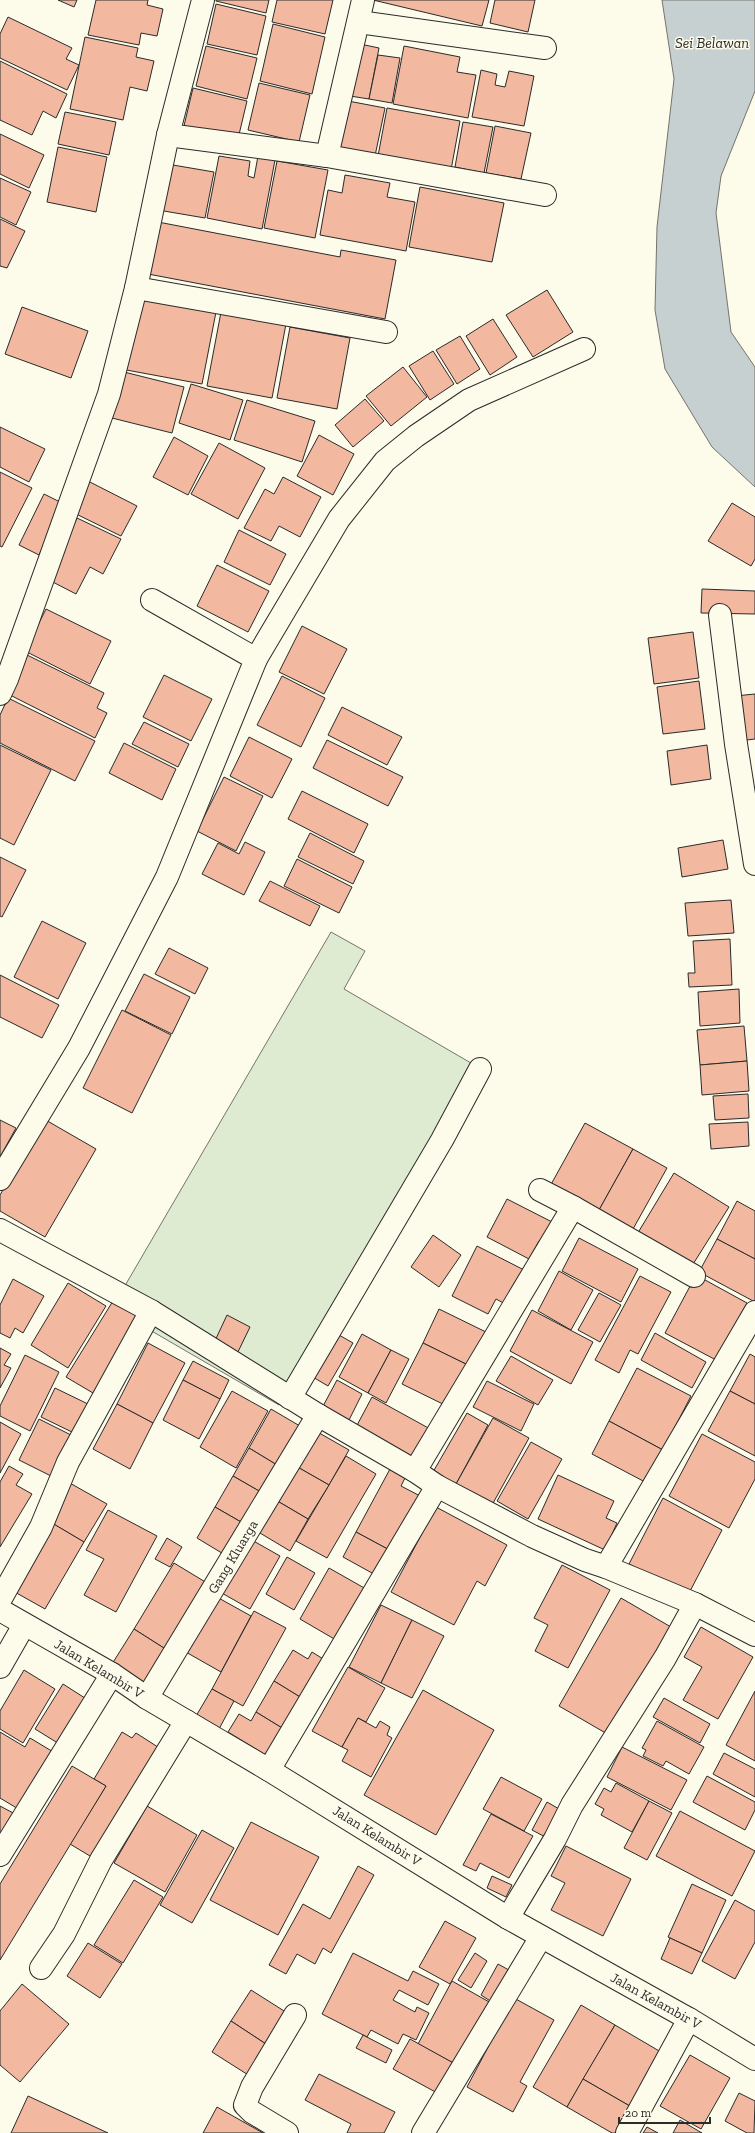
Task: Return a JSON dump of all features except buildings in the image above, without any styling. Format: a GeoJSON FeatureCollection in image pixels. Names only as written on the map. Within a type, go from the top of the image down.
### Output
{"type":"FeatureCollection","features":[{"type":"Feature","properties":{"kind":"street"},"geometry":{"type":"LineString","coordinates":[[0,694],[7,679],[110,394],[136,288],[168,135],[203,0]]}},
{"type":"Feature","properties":{"kind":"street"},"geometry":{"type":"LineString","coordinates":[[327,156],[363,0]]}},
{"type":"Feature","properties":{"kind":"street"},"geometry":{"type":"LineString","coordinates":[[359,22],[545,48]]}},
{"type":"Feature","properties":{"kind":"street"},"geometry":{"type":"LineString","coordinates":[[168,135],[327,156],[545,194]]}},
{"type":"Feature","properties":{"kind":"street"},"geometry":{"type":"LineString","coordinates":[[136,288],[386,332]]}},
{"type":"Feature","properties":{"kind":"street"},"geometry":{"type":"LineString","coordinates":[[0,1179],[79,1048],[167,877],[256,659],[339,519],[385,461],[416,436],[469,400],[584,349]]}},
{"type":"Feature","properties":{"kind":"street"},"geometry":{"type":"LineString","coordinates":[[152,600],[256,659]]}},
{"type":"Feature","properties":{"kind":"street"},"geometry":{"type":"LineString","coordinates":[[720,615],[736,744],[755,864]]}},
{"type":"Feature","properties":{"kind":"street"},"geometry":{"type":"LineString","coordinates":[[290,1398],[438,1146],[480,1069]]}},
{"type":"Feature","properties":{"kind":"street"},"geometry":{"type":"LineString","coordinates":[[540,1190],[573,1207],[694,1276]]}},
{"type":"Feature","properties":{"kind":"street"},"geometry":{"type":"LineString","coordinates":[[415,1471],[573,1207]]}},
{"type":"Feature","properties":{"kind":"street"},"geometry":{"type":"LineString","coordinates":[[0,1230],[151,1311],[290,1398],[415,1471],[437,1486],[532,1536],[585,1560],[606,1566],[695,1604],[755,1635]]}},
{"type":"Feature","properties":{"kind":"street"},"geometry":{"type":"LineString","coordinates":[[0,1600],[41,1527],[68,1462],[151,1311]]}},
{"type":"Feature","properties":{"kind":"street"},"geometry":{"type":"LineString","coordinates":[[606,1566],[755,1312]]}},
{"type":"Feature","properties":{"kind":"street","name":"Gang Kluarga"},"geometry":{"type":"LineString","coordinates":[[147,1698],[318,1415]]}},
{"type":"Feature","properties":{"kind":"street"},"geometry":{"type":"LineString","coordinates":[[269,1770],[437,1486]]}},
{"type":"Feature","properties":{"kind":"street"},"geometry":{"type":"LineString","coordinates":[[508,1918],[555,1840],[572,1805],[665,1658],[695,1604]]}},
{"type":"Feature","properties":{"kind":"street","name":"Jalan Kelambir V"},"geometry":{"type":"LineString","coordinates":[[0,1610],[112,1674],[147,1698],[269,1770],[508,1918],[689,2019],[755,2059]]}},
{"type":"Feature","properties":{"kind":"street"},"geometry":{"type":"LineString","coordinates":[[0,1667],[24,1625]]}},
{"type":"Feature","properties":{"kind":"street"},"geometry":{"type":"LineString","coordinates":[[0,1855],[112,1674]]}},
{"type":"Feature","properties":{"kind":"street"},"geometry":{"type":"LineString","coordinates":[[41,1968],[64,1934],[101,1860],[136,1800],[186,1721]]}},
{"type":"Feature","properties":{"kind":"street"},"geometry":{"type":"LineString","coordinates":[[423,2133],[541,1937]]}},
{"type":"Feature","properties":{"kind":"street"},"geometry":{"type":"LineString","coordinates":[[282,2132],[252,2112],[245,2105],[252,2087],[295,2015]]}},
{"type":"Feature","properties":{"kind":"street"},"geometry":{"type":"LineString","coordinates":[[627,2133],[689,2019]]}},
{"type":"Feature","properties":{"kind":"green space"},"geometry":{"type":"Polygon","coordinates":[[[331,932],[365,951],[344,989],[476,1066],[279,1405],[112,1308],[331,932]]]}},
{"type":"Feature","properties":{"kind":"water","name":"Sei Belawan"},"geometry":{"type":"Polygon","coordinates":[[[662,0],[755,0],[755,91],[721,176],[716,213],[731,332],[755,367],[755,487],[712,447],[665,369],[655,310],[657,227],[674,79],[662,0]]]}}]}
